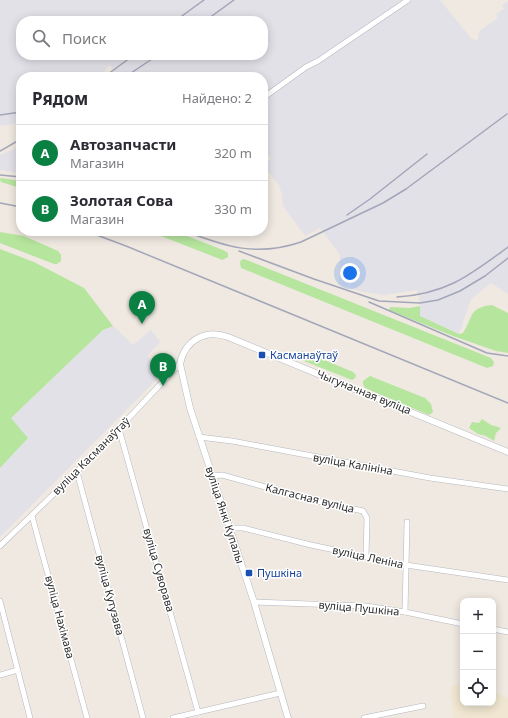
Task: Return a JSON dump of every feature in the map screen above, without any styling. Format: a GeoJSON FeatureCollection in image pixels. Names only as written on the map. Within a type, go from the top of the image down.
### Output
{"type":"FeatureCollection","features":[{"type":"Feature","properties":{"kind":"street"},"geometry":{"type":"LineString","coordinates":[[268,94],[306,66],[318,61],[408,0]]}},
{"type":"Feature","properties":{"kind":"street","name":"Чыгуначная вуліца"},"geometry":{"type":"LineString","coordinates":[[180,364],[185,352],[196,339],[207,334],[219,334],[508,452]]}},
{"type":"Feature","properties":{"kind":"street","name":"вуліца Касманаўтаў"},"geometry":{"type":"LineString","coordinates":[[0,546],[77,472],[180,364]]}},
{"type":"Feature","properties":{"kind":"street","name":"вуліца Янкі Купалы"},"geometry":{"type":"LineString","coordinates":[[180,364],[188,401],[254,602],[288,718]]}},
{"type":"Feature","properties":{"kind":"street","name":"вуліца Суворава"},"geometry":{"type":"LineString","coordinates":[[119,429],[198,712]]}},
{"type":"Feature","properties":{"kind":"street","name":"вуліца Калініна"},"geometry":{"type":"LineString","coordinates":[[199,437],[232,441],[430,478],[508,489]]}},
{"type":"Feature","properties":{"kind":"street","name":"вуліца Кутузава"},"geometry":{"type":"LineString","coordinates":[[77,472],[143,718]]}},
{"type":"Feature","properties":{"kind":"street","name":"Калгасная вуліца"},"geometry":{"type":"LineString","coordinates":[[212,476],[222,475],[312,500],[362,511],[367,518],[366,557]]}},
{"type":"Feature","properties":{"kind":"street","name":"вуліца Нахімава"},"geometry":{"type":"LineString","coordinates":[[32,516],[87,718]]}},
{"type":"Feature","properties":{"kind":"street"},"geometry":{"type":"LineString","coordinates":[[405,612],[407,522]]}},
{"type":"Feature","properties":{"kind":"street","name":"вуліца Леніна"},"geometry":{"type":"LineString","coordinates":[[229,528],[243,528],[310,545],[406,565],[508,580]]}},
{"type":"Feature","properties":{"kind":"street"},"geometry":{"type":"LineString","coordinates":[[0,601],[30,718]]}},
{"type":"Feature","properties":{"kind":"street","name":"вуліца Пушкіна"},"geometry":{"type":"LineString","coordinates":[[254,602],[366,606],[460,623]]}},
{"type":"Feature","properties":{"kind":"street"},"geometry":{"type":"LineString","coordinates":[[496,630],[508,632]]}},
{"type":"Feature","properties":{"kind":"street"},"geometry":{"type":"LineString","coordinates":[[0,674],[18,670]]}},
{"type":"Feature","properties":{"kind":"street"},"geometry":{"type":"LineString","coordinates":[[173,718],[280,693]]}},
{"type":"Feature","properties":{"kind":"street"},"geometry":{"type":"LineString","coordinates":[[364,718],[423,706]]}},
{"type":"Feature","properties":{"kind":"shaded area"},"geometry":{"type":"Polygon","coordinates":[[[0,0],[440,0],[471,38],[478,41],[479,31],[498,18],[496,14],[504,9],[502,5],[508,1],[508,294],[491,283],[471,299],[459,334],[420,316],[420,303],[417,290],[384,295],[359,291],[339,284],[340,255],[320,228],[305,236],[283,206],[282,194],[278,184],[268,172],[268,161],[271,159],[268,155],[268,72],[114,72],[110,65],[104,72],[16,72],[16,124],[0,126],[0,0]]]}},
{"type":"Feature","properties":{"kind":"shaded area"},"geometry":{"type":"Polygon","coordinates":[[[16,148],[16,172],[0,170],[0,155],[16,148]]]}},
{"type":"Feature","properties":{"kind":"shaded area"},"geometry":{"type":"Polygon","coordinates":[[[113,326],[133,345],[151,330],[160,342],[147,356],[163,373],[0,537],[0,468],[28,438],[11,418],[103,330],[113,326]]]}},
{"type":"Feature","properties":{"kind":"shaded area"},"geometry":{"type":"Polygon","coordinates":[[[460,685],[460,706],[496,706],[496,693],[508,698],[508,718],[453,718],[450,687],[460,685]]]}},
{"type":"Feature","properties":{"kind":"green space"},"geometry":{"type":"Polygon","coordinates":[[[0,179],[16,180],[16,186],[1,182],[0,179]]]}},
{"type":"Feature","properties":{"kind":"green space"},"geometry":{"type":"Polygon","coordinates":[[[0,232],[16,235],[16,236],[24,236],[58,251],[61,255],[61,261],[54,264],[0,243],[0,232]]]}},
{"type":"Feature","properties":{"kind":"green space"},"geometry":{"type":"Polygon","coordinates":[[[161,236],[187,236],[223,250],[228,253],[228,257],[222,260],[161,236]]]}},
{"type":"Feature","properties":{"kind":"green space"},"geometry":{"type":"Polygon","coordinates":[[[0,249],[34,262],[84,288],[113,326],[103,330],[11,418],[28,438],[0,468],[0,249]]]}},
{"type":"Feature","properties":{"kind":"green space"},"geometry":{"type":"Polygon","coordinates":[[[244,259],[491,358],[494,362],[493,366],[487,368],[241,268],[241,260],[244,259]]]}},
{"type":"Feature","properties":{"kind":"green space"},"geometry":{"type":"Polygon","coordinates":[[[492,305],[508,313],[508,353],[496,351],[453,336],[389,310],[390,307],[409,308],[420,306],[420,316],[459,334],[463,333],[475,311],[484,306],[492,305]]]}},
{"type":"Feature","properties":{"kind":"green space"},"geometry":{"type":"Polygon","coordinates":[[[303,351],[353,372],[356,375],[355,378],[352,380],[299,359],[297,355],[298,353],[303,351]]]}},
{"type":"Feature","properties":{"kind":"green space"},"geometry":{"type":"Polygon","coordinates":[[[370,376],[425,398],[431,404],[433,412],[429,415],[365,388],[363,381],[370,376]]]}},
{"type":"Feature","properties":{"kind":"green space"},"geometry":{"type":"Polygon","coordinates":[[[482,419],[491,425],[501,428],[496,433],[494,441],[469,428],[472,422],[479,423],[482,419]]]}},
{"type":"Feature","properties":{"kind":"railway"},"geometry":{"type":"LineString","coordinates":[[182,16],[204,0]]}},
{"type":"Feature","properties":{"kind":"railway"},"geometry":{"type":"LineString","coordinates":[[212,16],[234,0]]}},
{"type":"Feature","properties":{"kind":"railway"},"geometry":{"type":"LineString","coordinates":[[111,72],[127,60]]}},
{"type":"Feature","properties":{"kind":"railway"},"geometry":{"type":"LineString","coordinates":[[132,72],[150,60]]}},
{"type":"Feature","properties":{"kind":"railway"},"geometry":{"type":"LineString","coordinates":[[0,115],[16,113]]}},
{"type":"Feature","properties":{"kind":"railway"},"geometry":{"type":"LineString","coordinates":[[198,236],[214,242],[242,248],[256,249],[270,249],[301,242],[383,203],[406,189],[507,114]]}},
{"type":"Feature","properties":{"kind":"railway"},"geometry":{"type":"LineString","coordinates":[[0,151],[16,142]]}},
{"type":"Feature","properties":{"kind":"railway"},"geometry":{"type":"LineString","coordinates":[[347,215],[370,199],[427,154]]}},
{"type":"Feature","properties":{"kind":"railway"},"geometry":{"type":"LineString","coordinates":[[0,175],[16,177]]}},
{"type":"Feature","properties":{"kind":"railway"},"geometry":{"type":"LineString","coordinates":[[0,203],[16,206]]}},
{"type":"Feature","properties":{"kind":"railway"},"geometry":{"type":"LineString","coordinates":[[99,236],[508,403]]}},
{"type":"Feature","properties":{"kind":"railway"},"geometry":{"type":"LineString","coordinates":[[397,297],[430,292],[444,287],[482,266],[508,247]]}},
{"type":"Feature","properties":{"kind":"railway"},"geometry":{"type":"LineString","coordinates":[[239,251],[379,301],[420,303],[438,300],[460,291],[485,276],[508,258]]}},
{"type":"Feature","properties":{"kind":"railway"},"geometry":{"type":"LineString","coordinates":[[369,302],[487,353],[508,356]]}},
{"type":"Feature","properties":{"kind":"place","name":"Автозапчасти"},"geometry":{"type":"Point","coordinates":[142,324]}},
{"type":"Feature","properties":{"kind":"place","name":"Касманаўтаў"},"geometry":{"type":"Point","coordinates":[262,355]}},
{"type":"Feature","properties":{"kind":"place","name":"Золотая Сова"},"geometry":{"type":"Point","coordinates":[163,386]}},
{"type":"Feature","properties":{"kind":"place","name":"Пушкіна"},"geometry":{"type":"Point","coordinates":[249,573]}}]}
